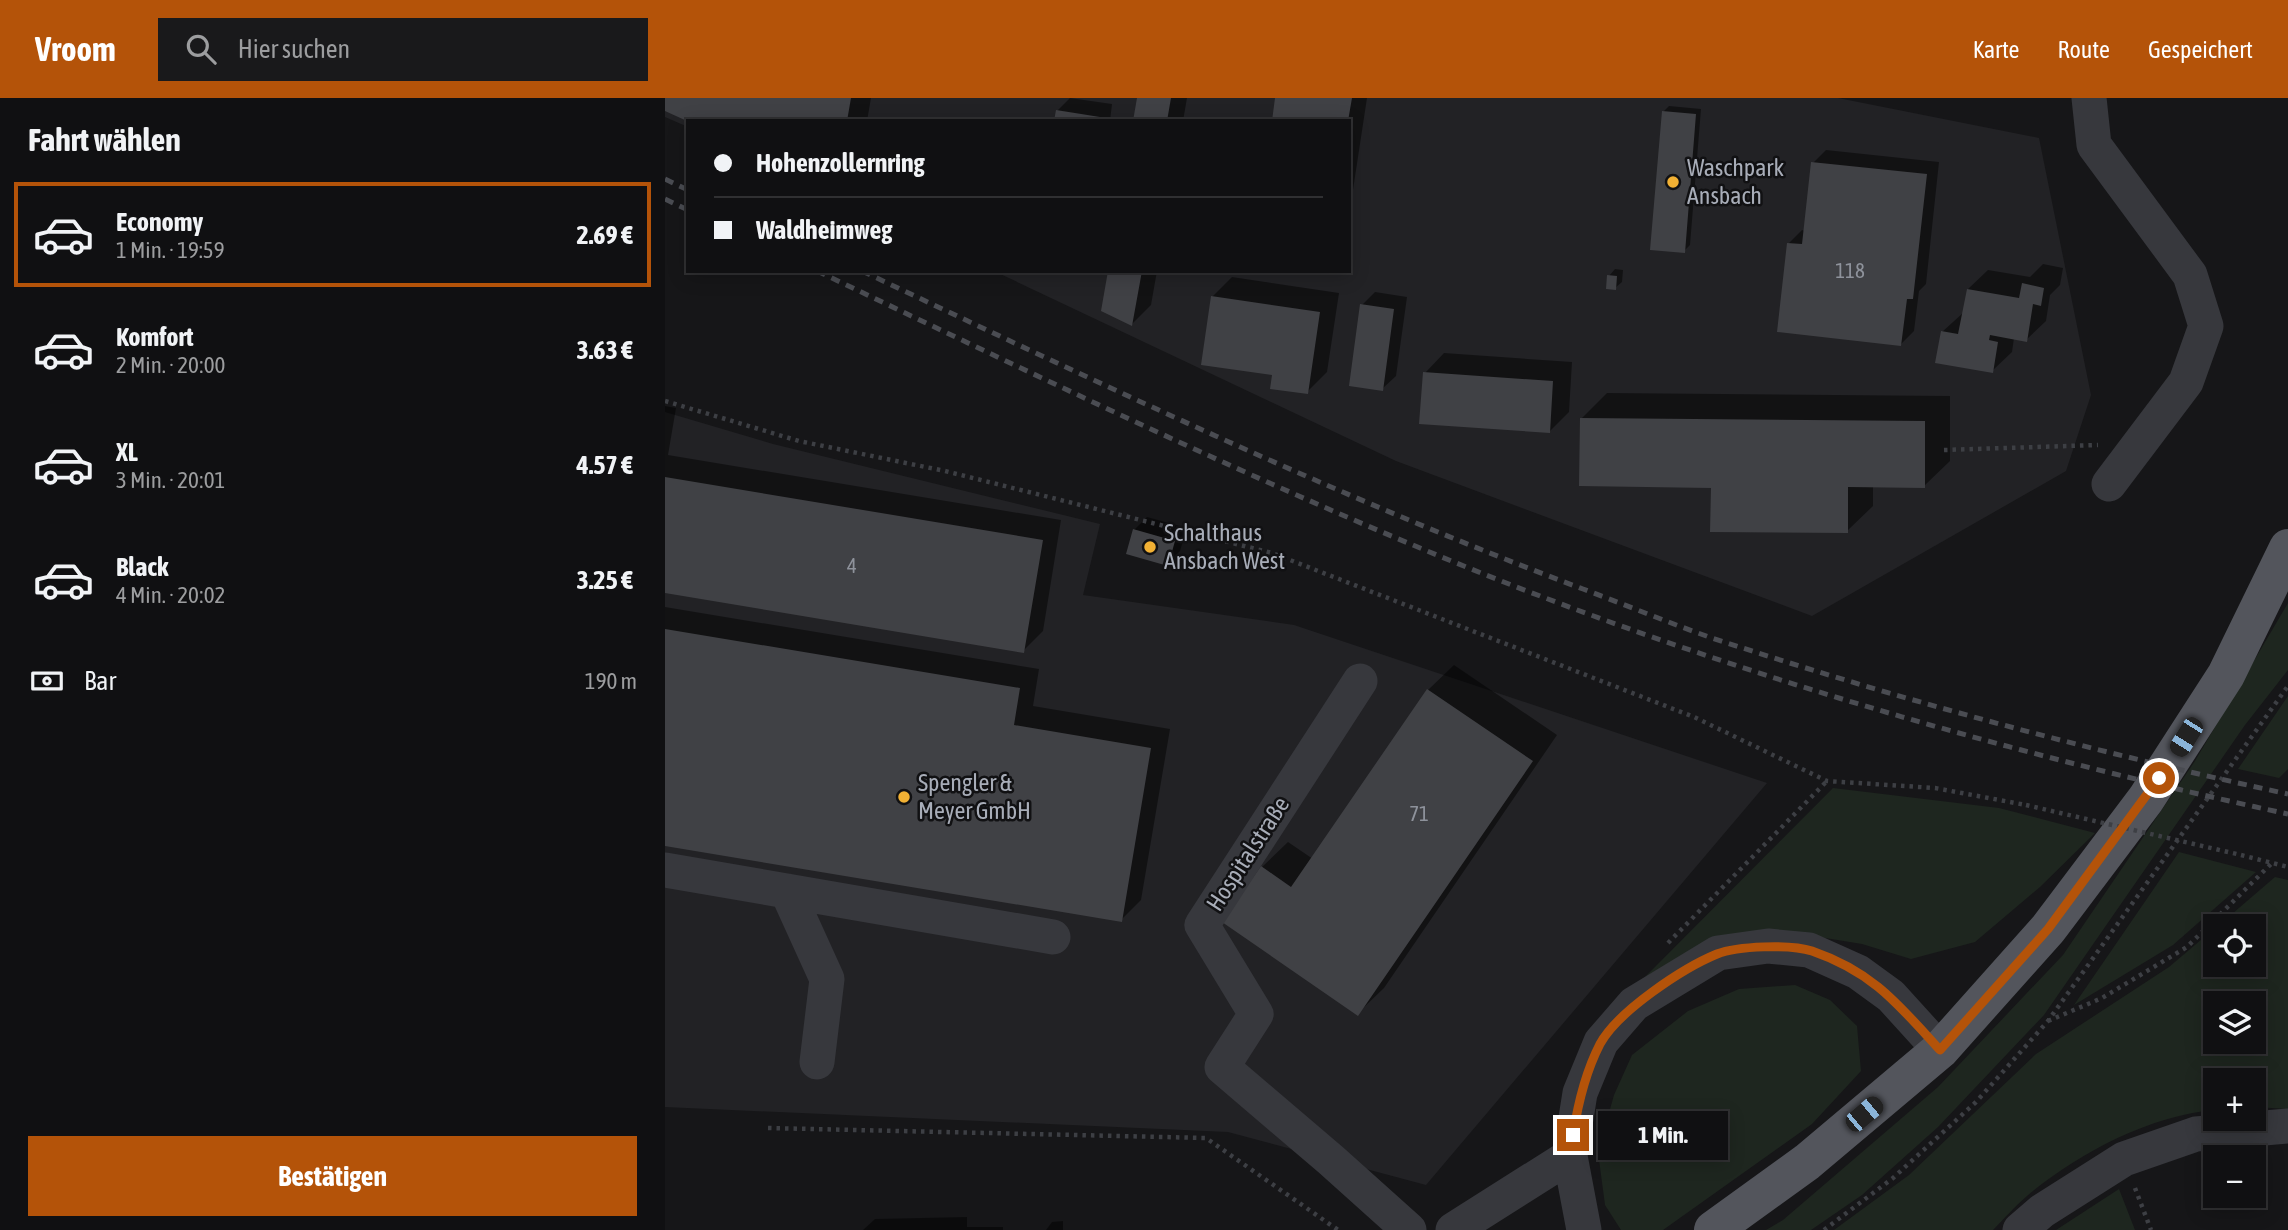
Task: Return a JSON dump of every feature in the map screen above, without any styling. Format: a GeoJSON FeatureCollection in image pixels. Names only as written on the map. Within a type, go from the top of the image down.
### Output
{"type":"FeatureCollection","features":[{"type":"Feature","properties":{"kind":"main road"},"geometry":{"type":"LineString","coordinates":[[1713,1230],[1807,1162],[1940,1050],[2048,929],[2146,799],[2225,675],[2288,548]]}},
{"type":"Feature","properties":{"kind":"street"},"geometry":{"type":"LineString","coordinates":[[2089,98],[2094,145],[2190,275],[2206,326],[2186,382],[2109,484]]}},
{"type":"Feature","properties":{"kind":"street","name":"Hospitalstraße"},"geometry":{"type":"LineString","coordinates":[[1360,681],[1202,925],[1256,1014],[1222,1068],[1409,1230]]}},
{"type":"Feature","properties":{"kind":"street"},"geometry":{"type":"LineString","coordinates":[[665,870],[1053,937]]}},
{"type":"Feature","properties":{"kind":"street"},"geometry":{"type":"LineString","coordinates":[[787,891],[827,979],[817,1062]]}},
{"type":"Feature","properties":{"kind":"street"},"geometry":{"type":"LineString","coordinates":[[1584,1230],[1570,1156],[1580,1093],[1601,1042],[1634,1004],[1718,953],[1768,946],[1809,950],[1859,972],[1891,996],[1940,1050]]}},
{"type":"Feature","properties":{"kind":"street"},"geometry":{"type":"LineString","coordinates":[[2020,1230],[2042,1211],[2124,1159],[2196,1134],[2288,1126]]}},
{"type":"Feature","properties":{"kind":"street"},"geometry":{"type":"LineString","coordinates":[[1453,1230],[1570,1156]]}},
{"type":"Feature","properties":{"kind":"path"},"geometry":{"type":"LineString","coordinates":[[665,401],[799,441],[946,471],[1272,553],[1694,717],[1827,781],[1935,788],[2027,805],[2288,867]]}},
{"type":"Feature","properties":{"kind":"path"},"geometry":{"type":"LineString","coordinates":[[1944,450],[2137,444]]}},
{"type":"Feature","properties":{"kind":"path"},"geometry":{"type":"LineString","coordinates":[[1824,1230],[1893,1178],[1966,1111],[2048,1021],[2288,686]]}},
{"type":"Feature","properties":{"kind":"path"},"geometry":{"type":"LineString","coordinates":[[1665,946],[1827,781]]}},
{"type":"Feature","properties":{"kind":"path"},"geometry":{"type":"LineString","coordinates":[[2048,1021],[2102,998],[2187,947],[2273,862]]}},
{"type":"Feature","properties":{"kind":"path"},"geometry":{"type":"LineString","coordinates":[[768,1128],[1206,1138],[1338,1230]]}},
{"type":"Feature","properties":{"kind":"path"},"geometry":{"type":"LineString","coordinates":[[2124,1159],[2151,1230]]}},
{"type":"Feature","properties":{"kind":"shaded area"},"geometry":{"type":"Polygon","coordinates":[[[665,98],[1838,98],[2039,138],[2091,395],[2066,471],[1812,616],[1396,461],[998,273],[1351,273],[1351,119],[686,119],[686,126],[665,117],[665,98]]]}},
{"type":"Feature","properties":{"kind":"shaded area"},"geometry":{"type":"Polygon","coordinates":[[[665,412],[773,444],[1100,524],[1083,595],[1294,625],[1767,783],[1426,1185],[1228,1132],[665,1107],[665,412]]]}},
{"type":"Feature","properties":{"kind":"shaded area"},"geometry":{"type":"Polygon","coordinates":[[[2288,603],[2288,670],[2245,725],[2044,1015],[1938,1127],[1862,1195],[1811,1230],[1766,1230],[1783,1220],[1938,1087],[2063,955],[2195,761],[2288,603]]]}},
{"type":"Feature","properties":{"kind":"shaded area"},"geometry":{"type":"Polygon","coordinates":[[[2288,696],[2288,769],[2279,778],[2238,769],[2288,696]]]}},
{"type":"Feature","properties":{"kind":"shaded area"},"geometry":{"type":"Polygon","coordinates":[[[1833,788],[1999,808],[2095,833],[2040,887],[1975,942],[1911,959],[1862,944],[1776,930],[1645,977],[1833,788]]]}},
{"type":"Feature","properties":{"kind":"shaded area"},"geometry":{"type":"Polygon","coordinates":[[[2179,852],[2256,872],[2208,914],[2203,914],[2203,919],[2173,945],[2074,1005],[2179,852]]]}},
{"type":"Feature","properties":{"kind":"shaded area"},"geometry":{"type":"Polygon","coordinates":[[[2275,877],[2288,880],[2288,1109],[2266,1108],[2266,1068],[2203,1068],[2203,1111],[2140,1128],[2091,1152],[2047,1180],[1993,1230],[1834,1230],[1909,1175],[2036,1054],[2169,967],[2203,938],[2203,977],[2266,977],[2266,914],[2232,914],[2275,877]]]}},
{"type":"Feature","properties":{"kind":"shaded area"},"geometry":{"type":"Polygon","coordinates":[[[1795,985],[1830,1000],[1857,1026],[1861,1071],[1812,1124],[1663,1230],[1621,1230],[1605,1205],[1598,1152],[1614,1095],[1632,1055],[1688,1011],[1739,989],[1795,985]]]}},
{"type":"Feature","properties":{"kind":"shaded area"},"geometry":{"type":"Polygon","coordinates":[[[2119,1189],[2135,1230],[2056,1230],[2119,1189]]]}},
{"type":"Feature","properties":{"kind":"building"},"geometry":{"type":"Polygon","coordinates":[[[665,98],[851,98],[847,119],[686,121],[665,111],[665,98]]]}},
{"type":"Feature","properties":{"kind":"building"},"geometry":{"type":"Polygon","coordinates":[[[1137,98],[1171,98],[1167,119],[1133,119],[1137,98]]]}},
{"type":"Feature","properties":{"kind":"building"},"geometry":{"type":"Polygon","coordinates":[[[1275,98],[1352,98],[1348,119],[1272,119],[1275,98]]]}},
{"type":"Feature","properties":{"kind":"building"},"geometry":{"type":"Polygon","coordinates":[[[1056,110],[1100,117],[1100,119],[1054,119],[1056,110]]]}},
{"type":"Feature","properties":{"kind":"building","name":"Waschpark Ansbach"},"geometry":{"type":"Polygon","coordinates":[[[1662,111],[1696,114],[1685,253],[1650,250],[1662,111]]]}},
{"type":"Feature","properties":{"kind":"building"},"geometry":{"type":"Polygon","coordinates":[[[1811,162],[1927,174],[1913,299],[1907,299],[1901,346],[1777,332],[1787,243],[1802,244],[1811,162]]]}},
{"type":"Feature","properties":{"kind":"building"},"geometry":{"type":"Polygon","coordinates":[[[1108,273],[1142,273],[1132,326],[1101,311],[1108,273]]]}},
{"type":"Feature","properties":{"kind":"building"},"geometry":{"type":"Polygon","coordinates":[[[1607,275],[1617,276],[1616,290],[1606,289],[1607,275]]]}},
{"type":"Feature","properties":{"kind":"building"},"geometry":{"type":"Polygon","coordinates":[[[2022,283],[2044,288],[2041,306],[2033,304],[2027,342],[1990,335],[1989,340],[1998,342],[1993,373],[1935,363],[1941,331],[1958,334],[1967,289],[2019,298],[2022,283]]]}},
{"type":"Feature","properties":{"kind":"building"},"geometry":{"type":"Polygon","coordinates":[[[1211,296],[1320,312],[1308,394],[1270,389],[1272,375],[1201,365],[1211,296]]]}},
{"type":"Feature","properties":{"kind":"building"},"geometry":{"type":"Polygon","coordinates":[[[1360,304],[1394,309],[1383,391],[1349,386],[1360,304]]]}},
{"type":"Feature","properties":{"kind":"building"},"geometry":{"type":"Polygon","coordinates":[[[1423,372],[1553,381],[1550,433],[1419,424],[1423,372]]]}},
{"type":"Feature","properties":{"kind":"building"},"geometry":{"type":"Polygon","coordinates":[[[1580,418],[1925,421],[1925,488],[1848,487],[1848,533],[1710,532],[1711,488],[1579,486],[1580,418]]]}},
{"type":"Feature","properties":{"kind":"building"},"geometry":{"type":"Polygon","coordinates":[[[665,477],[1043,540],[1024,653],[665,593],[665,477]]]}},
{"type":"Feature","properties":{"kind":"building","name":"Schalthaus Ansbach West"},"geometry":{"type":"Polygon","coordinates":[[[1133,529],[1175,541],[1168,566],[1126,554],[1133,529]]]}},
{"type":"Feature","properties":{"kind":"building","name":"Spengler & Meyer GmbH"},"geometry":{"type":"Polygon","coordinates":[[[665,629],[1020,688],[1014,725],[1151,748],[1122,922],[665,846],[665,629]]]}},
{"type":"Feature","properties":{"kind":"building"},"geometry":{"type":"Polygon","coordinates":[[[1427,689],[1533,761],[1358,1016],[1222,922],[1261,866],[1291,887],[1427,689]]]}},
{"type":"Feature","properties":{"kind":"railway"},"geometry":{"type":"LineString","coordinates":[[665,179],[686,189]]}},
{"type":"Feature","properties":{"kind":"railway"},"geometry":{"type":"LineString","coordinates":[[665,199],[686,209]]}},
{"type":"Feature","properties":{"kind":"railway"},"geometry":{"type":"LineString","coordinates":[[821,273],[1233,467],[1401,540],[1584,612],[1782,680],[1983,740],[2288,814]]}},
{"type":"Feature","properties":{"kind":"railway"},"geometry":{"type":"LineString","coordinates":[[866,273],[1129,397],[1309,477],[1491,554],[1696,632],[1854,683],[1998,723],[2143,761],[2288,794]]}},
{"type":"Feature","properties":{"kind":"place","name":"Waschpark Ansbach"},"geometry":{"type":"Point","coordinates":[1673,182]}},
{"type":"Feature","properties":{"kind":"place","name":"Schalthaus Ansbach West"},"geometry":{"type":"Point","coordinates":[1150,547]}},
{"type":"Feature","properties":{"kind":"place","name":"Spengler & Meyer GmbH"},"geometry":{"type":"Point","coordinates":[904,797]}},
{"type":"Feature","properties":{"kind":"route"},"geometry":{"type":"LineString","coordinates":[[1573,1135],[1580,1093],[1601,1042],[1634,1004],[1718,953],[1768,946],[1809,950],[1859,972],[1891,996],[1940,1050],[2048,929],[2159,778]]}}]}
